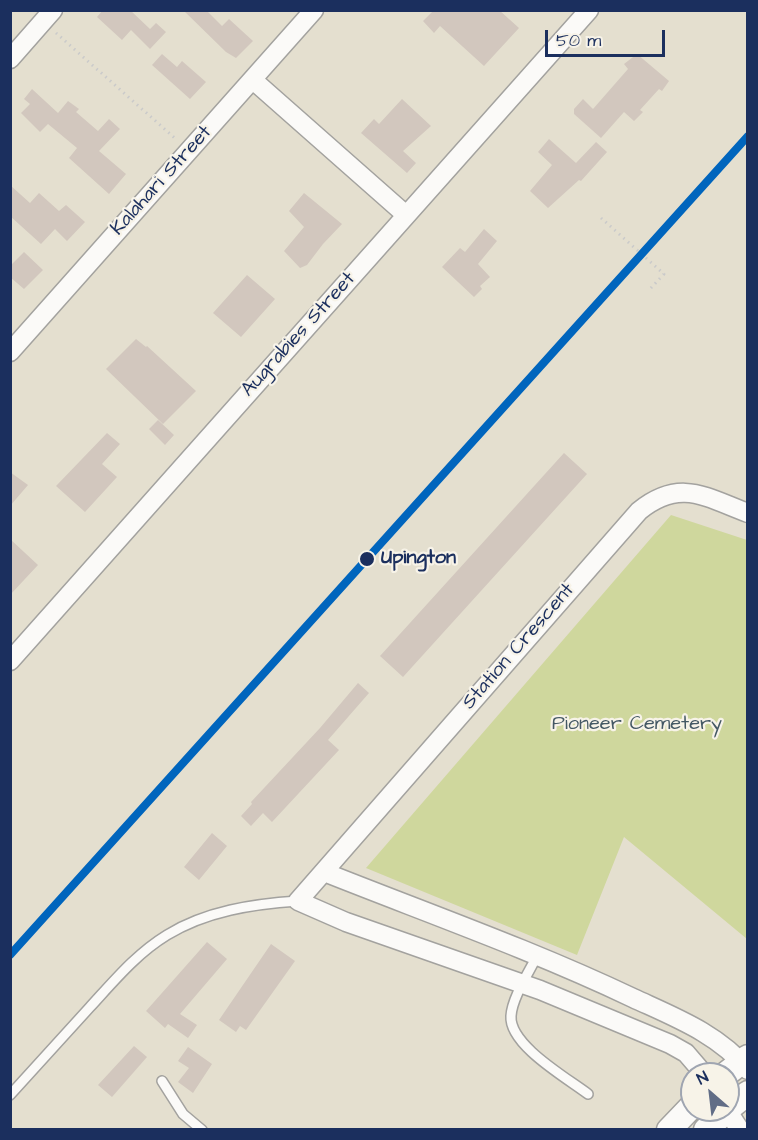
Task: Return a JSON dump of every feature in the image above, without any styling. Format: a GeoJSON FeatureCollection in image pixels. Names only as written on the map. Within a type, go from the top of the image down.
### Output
{"type":"FeatureCollection","features":[{"type":"Feature","properties":{"kind":"street","name":"Kalahari Street"},"geometry":{"type":"LineString","coordinates":[[10,352],[314,10]]}},
{"type":"Feature","properties":{"kind":"street","name":"Augrabies Street"},"geometry":{"type":"LineString","coordinates":[[13,653],[588,10]]}},
{"type":"Feature","properties":{"kind":"street"},"geometry":{"type":"LineString","coordinates":[[10,59],[48,16]]}},
{"type":"Feature","properties":{"kind":"street"},"geometry":{"type":"LineString","coordinates":[[253,80],[406,215]]}},
{"type":"Feature","properties":{"kind":"street","name":"Station Crescent"},"geometry":{"type":"LineString","coordinates":[[298,902],[639,511],[659,497],[679,492],[710,499],[747,513]]}},
{"type":"Feature","properties":{"kind":"street"},"geometry":{"type":"LineString","coordinates":[[324,872],[600,982],[712,1037],[736,1062]]}},
{"type":"Feature","properties":{"kind":"street"},"geometry":{"type":"LineString","coordinates":[[298,902],[346,922],[523,984],[670,1044],[686,1053],[694,1062]]}},
{"type":"Feature","properties":{"kind":"street"},"geometry":{"type":"LineString","coordinates":[[669,1130],[680,1119]]}},
{"type":"Feature","properties":{"kind":"lane"},"geometry":{"type":"LineString","coordinates":[[10,1095],[131,962],[169,933],[242,906],[298,902]]}},
{"type":"Feature","properties":{"kind":"lane"},"geometry":{"type":"LineString","coordinates":[[537,956],[511,1014],[514,1030],[531,1051],[588,1094]]}},
{"type":"Feature","properties":{"kind":"lane"},"geometry":{"type":"LineString","coordinates":[[162,1081],[183,1114],[202,1130]]}},
{"type":"Feature","properties":{"kind":"path"},"geometry":{"type":"LineString","coordinates":[[48,16],[189,151]]}},
{"type":"Feature","properties":{"kind":"path"},"geometry":{"type":"LineString","coordinates":[[601,218],[664,274],[650,289]]}},
{"type":"Feature","properties":{"kind":"green space","name":"Pioneer Cemetery"},"geometry":{"type":"Polygon","coordinates":[[[671,515],[747,540],[747,939],[624,837],[577,955],[366,868],[671,515]]]}},
{"type":"Feature","properties":{"kind":"building"},"geometry":{"type":"Polygon","coordinates":[[[103,10],[130,10],[150,29],[156,23],[166,32],[150,49],[131,30],[122,40],[97,17],[103,10]]]}},
{"type":"Feature","properties":{"kind":"building"},"geometry":{"type":"Polygon","coordinates":[[[183,10],[206,10],[222,26],[229,19],[253,41],[236,58],[226,52],[183,10]]]}},
{"type":"Feature","properties":{"kind":"building"},"geometry":{"type":"Polygon","coordinates":[[[434,10],[499,10],[519,28],[484,66],[440,26],[434,33],[423,21],[434,10]]]}},
{"type":"Feature","properties":{"kind":"building"},"geometry":{"type":"Polygon","coordinates":[[[162,54],[177,67],[182,61],[206,82],[190,99],[152,65],[162,54]]]}},
{"type":"Feature","properties":{"kind":"building"},"geometry":{"type":"Polygon","coordinates":[[[637,54],[669,81],[662,91],[659,89],[640,110],[643,112],[634,121],[624,112],[601,138],[574,114],[574,109],[583,99],[593,109],[628,69],[624,64],[637,54]]]}},
{"type":"Feature","properties":{"kind":"building"},"geometry":{"type":"Polygon","coordinates":[[[32,89],[58,113],[68,101],[79,109],[76,112],[98,131],[109,119],[120,129],[99,151],[126,174],[109,194],[69,158],[77,148],[48,124],[40,132],[21,113],[30,104],[24,99],[32,89]]]}},
{"type":"Feature","properties":{"kind":"building"},"geometry":{"type":"Polygon","coordinates":[[[402,99],[431,126],[403,151],[416,163],[407,173],[361,133],[374,119],[379,124],[402,99]]]}},
{"type":"Feature","properties":{"kind":"building"},"geometry":{"type":"Polygon","coordinates":[[[549,139],[576,163],[596,142],[607,152],[581,181],[579,180],[548,208],[530,191],[552,165],[538,152],[549,139]]]}},
{"type":"Feature","properties":{"kind":"building"},"geometry":{"type":"Polygon","coordinates":[[[10,185],[30,203],[39,193],[59,211],[66,205],[85,222],[67,241],[55,229],[41,244],[10,216],[10,185]]]}},
{"type":"Feature","properties":{"kind":"building"},"geometry":{"type":"Polygon","coordinates":[[[304,193],[342,224],[307,265],[300,268],[284,251],[304,227],[289,211],[304,193]]]}},
{"type":"Feature","properties":{"kind":"building"},"geometry":{"type":"Polygon","coordinates":[[[484,229],[497,241],[478,264],[490,277],[480,286],[482,289],[474,297],[442,267],[460,248],[465,252],[484,229]]]}},
{"type":"Feature","properties":{"kind":"building"},"geometry":{"type":"Polygon","coordinates":[[[24,252],[43,270],[24,289],[10,277],[10,266],[24,252]]]}},
{"type":"Feature","properties":{"kind":"building"},"geometry":{"type":"Polygon","coordinates":[[[247,275],[275,299],[241,337],[213,313],[247,275]]]}},
{"type":"Feature","properties":{"kind":"building"},"geometry":{"type":"Polygon","coordinates":[[[136,339],[147,346],[196,391],[163,424],[106,369],[136,339]]]}},
{"type":"Feature","properties":{"kind":"building"},"geometry":{"type":"Polygon","coordinates":[[[158,420],[174,435],[165,445],[149,429],[158,420]]]}},
{"type":"Feature","properties":{"kind":"building"},"geometry":{"type":"Polygon","coordinates":[[[107,433],[120,444],[102,464],[117,477],[85,512],[56,486],[107,433]]]}},
{"type":"Feature","properties":{"kind":"building"},"geometry":{"type":"Polygon","coordinates":[[[564,453],[587,474],[403,677],[380,656],[564,453]]]}},
{"type":"Feature","properties":{"kind":"building"},"geometry":{"type":"Polygon","coordinates":[[[10,472],[28,485],[10,506],[10,472]]]}},
{"type":"Feature","properties":{"kind":"building"},"geometry":{"type":"Polygon","coordinates":[[[10,539],[38,565],[10,595],[10,539]]]}},
{"type":"Feature","properties":{"kind":"building"},"geometry":{"type":"Polygon","coordinates":[[[358,683],[369,693],[328,740],[339,750],[272,822],[263,813],[251,826],[241,816],[252,804],[251,802],[320,728],[358,683]]]}},
{"type":"Feature","properties":{"kind":"building"},"geometry":{"type":"Polygon","coordinates":[[[212,833],[227,846],[199,880],[184,867],[212,833]]]}},
{"type":"Feature","properties":{"kind":"building"},"geometry":{"type":"Polygon","coordinates":[[[207,942],[227,959],[180,1014],[197,1025],[188,1038],[168,1024],[165,1028],[146,1011],[207,942]]]}},
{"type":"Feature","properties":{"kind":"building"},"geometry":{"type":"Polygon","coordinates":[[[271,944],[295,961],[246,1030],[240,1026],[236,1032],[219,1020],[271,944]]]}},
{"type":"Feature","properties":{"kind":"building"},"geometry":{"type":"Polygon","coordinates":[[[134,1046],[147,1057],[112,1097],[98,1085],[134,1046]]]}},
{"type":"Feature","properties":{"kind":"building"},"geometry":{"type":"Polygon","coordinates":[[[188,1047],[212,1064],[193,1093],[178,1082],[189,1068],[178,1061],[188,1047]]]}},
{"type":"Feature","properties":{"kind":"transit line"},"geometry":{"type":"LineString","coordinates":[[10,955],[748,136]]}},
{"type":"Feature","properties":{"kind":"place","name":"Upington"},"geometry":{"type":"Point","coordinates":[367,559]}}]}
